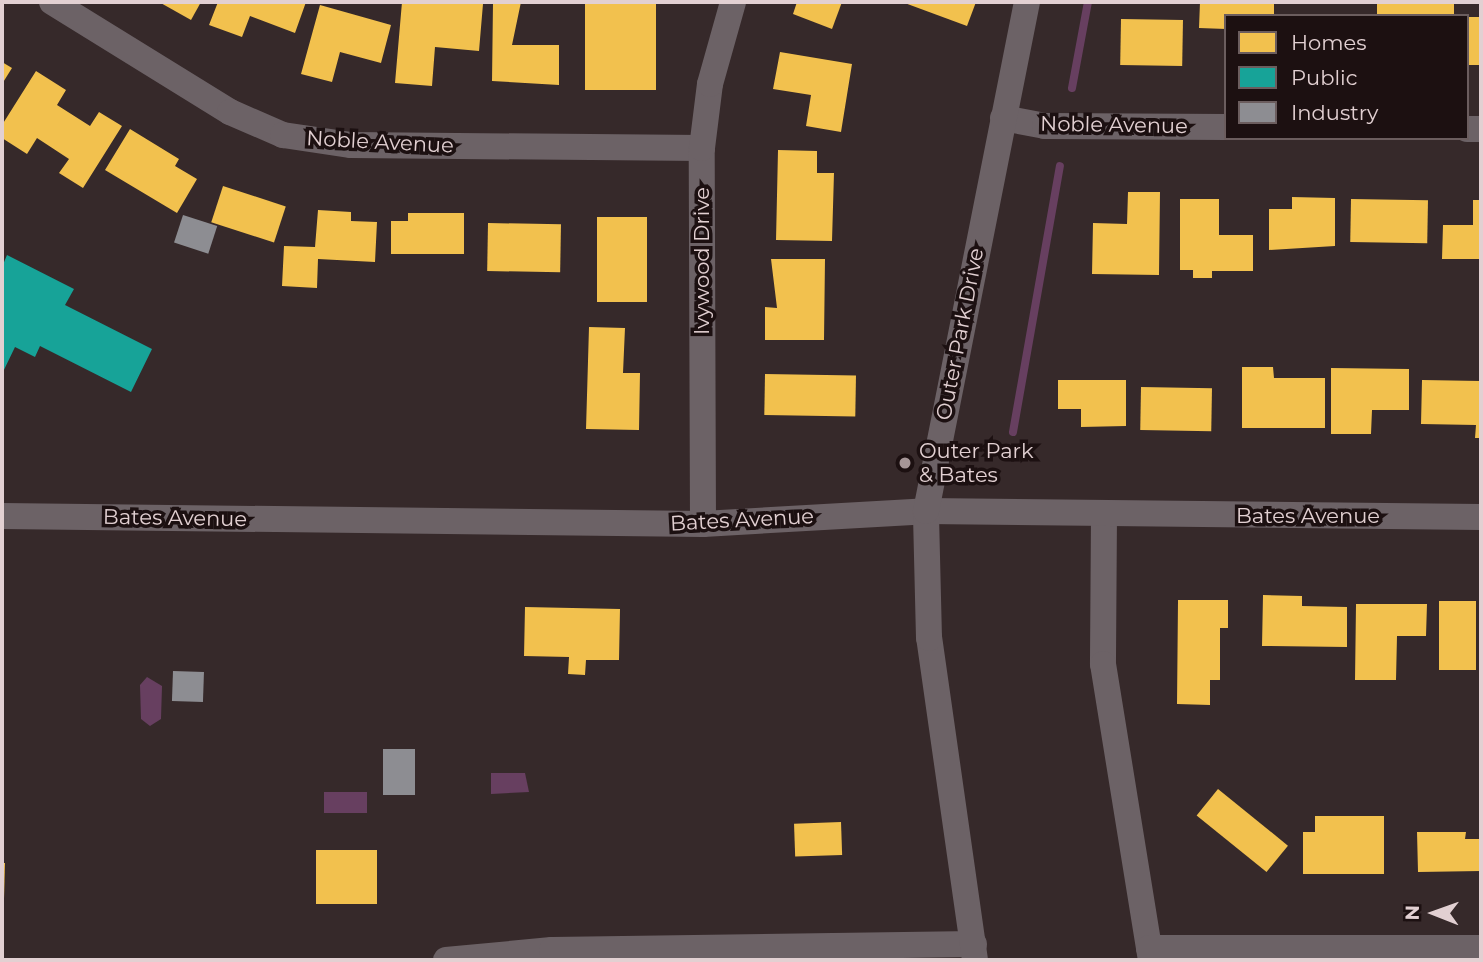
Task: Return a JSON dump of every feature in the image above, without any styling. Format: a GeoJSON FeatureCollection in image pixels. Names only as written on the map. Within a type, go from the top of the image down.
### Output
{"type":"FeatureCollection","features":[{"type":"Feature","properties":{"kind":"street","name":"Noble Avenue"},"geometry":{"type":"LineString","coordinates":[[52,2],[230,112],[283,135],[351,145],[702,148]]}},
{"type":"Feature","properties":{"kind":"street","name":"Ivywood Drive"},"geometry":{"type":"LineString","coordinates":[[703,524],[702,148],[710,84],[733,2]]}},
{"type":"Feature","properties":{"kind":"street","name":"Outer Park Drive"},"geometry":{"type":"LineString","coordinates":[[974,952],[929,638],[926,511],[1027,2]]}},
{"type":"Feature","properties":{"kind":"street","name":"Noble Avenue"},"geometry":{"type":"LineString","coordinates":[[1003,118],[1045,126],[1224,127]]}},
{"type":"Feature","properties":{"kind":"street","name":"Bates Avenue"},"geometry":{"type":"LineString","coordinates":[[2,516],[703,524],[926,511],[1481,517]]}},
{"type":"Feature","properties":{"kind":"street"},"geometry":{"type":"LineString","coordinates":[[1104,514],[1103,664],[1150,954],[1481,948]]}},
{"type":"Feature","properties":{"kind":"street"},"geometry":{"type":"LineString","coordinates":[[446,960],[552,950],[974,952]]}},
{"type":"Feature","properties":{"kind":"shaded area"},"geometry":{"type":"Polygon","coordinates":[[[147,677],[162,686],[161,719],[150,726],[141,719],[140,685],[147,677]]]}},
{"type":"Feature","properties":{"kind":"shaded area"},"geometry":{"type":"Polygon","coordinates":[[[491,773],[525,773],[529,792],[491,794],[491,773]]]}},
{"type":"Feature","properties":{"kind":"shaded area"},"geometry":{"type":"Polygon","coordinates":[[[324,792],[367,792],[367,813],[324,813],[324,792]]]}},
{"type":"Feature","properties":{"kind":"building: Homes"},"geometry":{"type":"Polygon","coordinates":[[[159,2],[201,2],[191,20],[159,2]]]}},
{"type":"Feature","properties":{"kind":"building: Homes"},"geometry":{"type":"Polygon","coordinates":[[[218,2],[306,2],[295,33],[250,16],[242,37],[209,25],[218,2]]]}},
{"type":"Feature","properties":{"kind":"building: Homes"},"geometry":{"type":"Polygon","coordinates":[[[402,2],[483,4],[479,51],[435,47],[432,86],[395,83],[402,2]]]}},
{"type":"Feature","properties":{"kind":"building: Homes"},"geometry":{"type":"Polygon","coordinates":[[[493,2],[521,2],[512,45],[559,45],[559,85],[492,81],[493,2]]]}},
{"type":"Feature","properties":{"kind":"building: Homes"},"geometry":{"type":"Polygon","coordinates":[[[797,2],[842,2],[832,29],[793,14],[797,2]]]}},
{"type":"Feature","properties":{"kind":"building: Homes"},"geometry":{"type":"Polygon","coordinates":[[[902,2],[976,2],[967,26],[902,2]]]}},
{"type":"Feature","properties":{"kind":"building: Homes"},"geometry":{"type":"Polygon","coordinates":[[[1200,2],[1274,2],[1274,14],[1224,14],[1224,29],[1199,28],[1200,2]]]}},
{"type":"Feature","properties":{"kind":"building: Homes"},"geometry":{"type":"Polygon","coordinates":[[[1377,2],[1454,2],[1454,14],[1377,14],[1377,2]]]}},
{"type":"Feature","properties":{"kind":"building: Homes"},"geometry":{"type":"Polygon","coordinates":[[[585,3],[656,3],[656,90],[585,90],[585,3]]]}},
{"type":"Feature","properties":{"kind":"building: Homes"},"geometry":{"type":"Polygon","coordinates":[[[320,5],[391,25],[381,63],[340,52],[332,82],[301,74],[320,5]]]}},
{"type":"Feature","properties":{"kind":"building: Homes"},"geometry":{"type":"Polygon","coordinates":[[[1469,17],[1481,17],[1481,65],[1469,65],[1469,17]]]}},
{"type":"Feature","properties":{"kind":"building: Homes"},"geometry":{"type":"Polygon","coordinates":[[[1121,19],[1183,20],[1182,66],[1120,65],[1121,19]]]}},
{"type":"Feature","properties":{"kind":"building: Homes"},"geometry":{"type":"Polygon","coordinates":[[[780,52],[852,64],[841,132],[806,126],[811,95],[773,89],[780,52]]]}},
{"type":"Feature","properties":{"kind":"building: Homes"},"geometry":{"type":"Polygon","coordinates":[[[2,62],[12,68],[2,84],[2,62]]]}},
{"type":"Feature","properties":{"kind":"building: Homes"},"geometry":{"type":"Polygon","coordinates":[[[36,71],[66,90],[57,105],[90,126],[99,112],[122,126],[83,188],[59,173],[69,159],[37,138],[27,154],[2,138],[2,125],[36,71]]]}},
{"type":"Feature","properties":{"kind":"building: Homes"},"geometry":{"type":"Polygon","coordinates":[[[130,129],[179,159],[175,166],[197,179],[177,213],[105,170],[130,129]]]}},
{"type":"Feature","properties":{"kind":"building: Homes"},"geometry":{"type":"Polygon","coordinates":[[[778,150],[817,151],[817,173],[834,173],[832,241],[776,240],[778,150]]]}},
{"type":"Feature","properties":{"kind":"building: Homes"},"geometry":{"type":"Polygon","coordinates":[[[223,186],[286,206],[274,243],[211,222],[223,186]]]}},
{"type":"Feature","properties":{"kind":"building: Homes"},"geometry":{"type":"Polygon","coordinates":[[[1128,192],[1160,192],[1159,275],[1092,274],[1093,223],[1127,224],[1128,192]]]}},
{"type":"Feature","properties":{"kind":"building: Homes"},"geometry":{"type":"Polygon","coordinates":[[[1292,197],[1335,198],[1335,246],[1269,250],[1269,209],[1292,209],[1292,197]]]}},
{"type":"Feature","properties":{"kind":"building: Homes"},"geometry":{"type":"Polygon","coordinates":[[[1180,199],[1219,199],[1219,235],[1253,235],[1253,271],[1212,271],[1212,278],[1193,278],[1193,270],[1180,270],[1180,199]]]}},
{"type":"Feature","properties":{"kind":"building: Homes"},"geometry":{"type":"Polygon","coordinates":[[[1351,199],[1428,200],[1427,243],[1350,242],[1351,199]]]}},
{"type":"Feature","properties":{"kind":"building: Homes"},"geometry":{"type":"Polygon","coordinates":[[[1473,200],[1481,200],[1481,259],[1442,259],[1443,225],[1473,225],[1473,200]]]}},
{"type":"Feature","properties":{"kind":"building: Homes"},"geometry":{"type":"Polygon","coordinates":[[[318,210],[351,212],[351,221],[377,222],[375,262],[318,259],[317,288],[282,286],[284,246],[315,247],[318,210]]]}},
{"type":"Feature","properties":{"kind":"building: Homes"},"geometry":{"type":"Polygon","coordinates":[[[408,213],[464,213],[464,254],[391,254],[391,221],[408,221],[408,213]]]}},
{"type":"Feature","properties":{"kind":"building: Homes"},"geometry":{"type":"Polygon","coordinates":[[[597,217],[647,217],[647,302],[597,302],[597,217]]]}},
{"type":"Feature","properties":{"kind":"building: Homes"},"geometry":{"type":"Polygon","coordinates":[[[488,223],[561,224],[560,272],[487,271],[488,223]]]}},
{"type":"Feature","properties":{"kind":"building: Homes"},"geometry":{"type":"Polygon","coordinates":[[[771,259],[825,259],[824,340],[765,340],[765,307],[777,308],[771,259]]]}},
{"type":"Feature","properties":{"kind":"building: Homes"},"geometry":{"type":"Polygon","coordinates":[[[589,327],[625,328],[623,373],[640,373],[639,430],[586,429],[589,327]]]}},
{"type":"Feature","properties":{"kind":"building: Homes"},"geometry":{"type":"Polygon","coordinates":[[[1242,367],[1273,367],[1274,378],[1325,378],[1325,428],[1242,428],[1242,367]]]}},
{"type":"Feature","properties":{"kind":"building: Homes"},"geometry":{"type":"Polygon","coordinates":[[[1331,368],[1409,369],[1409,410],[1372,410],[1371,434],[1331,434],[1331,368]]]}},
{"type":"Feature","properties":{"kind":"building: Homes"},"geometry":{"type":"Polygon","coordinates":[[[765,374],[856,376],[855,417],[764,415],[765,374]]]}},
{"type":"Feature","properties":{"kind":"building: Homes"},"geometry":{"type":"Polygon","coordinates":[[[1058,380],[1126,380],[1126,426],[1081,427],[1081,409],[1058,409],[1058,380]]]}},
{"type":"Feature","properties":{"kind":"building: Homes"},"geometry":{"type":"Polygon","coordinates":[[[1422,380],[1481,381],[1481,438],[1475,438],[1476,425],[1421,424],[1422,380]]]}},
{"type":"Feature","properties":{"kind":"building: Homes"},"geometry":{"type":"Polygon","coordinates":[[[1141,387],[1212,388],[1211,431],[1140,430],[1141,387]]]}},
{"type":"Feature","properties":{"kind":"building: Homes"},"geometry":{"type":"Polygon","coordinates":[[[1263,595],[1302,596],[1302,606],[1347,607],[1347,647],[1262,646],[1263,595]]]}},
{"type":"Feature","properties":{"kind":"building: Homes"},"geometry":{"type":"Polygon","coordinates":[[[1178,600],[1228,600],[1228,628],[1220,628],[1220,680],[1210,680],[1210,705],[1177,704],[1178,600]]]}},
{"type":"Feature","properties":{"kind":"building: Homes"},"geometry":{"type":"Polygon","coordinates":[[[1439,601],[1476,601],[1476,670],[1439,670],[1439,601]]]}},
{"type":"Feature","properties":{"kind":"building: Homes"},"geometry":{"type":"Polygon","coordinates":[[[1356,604],[1427,604],[1426,636],[1397,636],[1396,680],[1355,680],[1356,604]]]}},
{"type":"Feature","properties":{"kind":"building: Homes"},"geometry":{"type":"Polygon","coordinates":[[[525,607],[620,609],[619,660],[586,660],[585,675],[568,674],[569,657],[524,656],[525,607]]]}},
{"type":"Feature","properties":{"kind":"building: Homes"},"geometry":{"type":"Polygon","coordinates":[[[1218,789],[1288,846],[1267,872],[1197,815],[1218,789]]]}},
{"type":"Feature","properties":{"kind":"building: Homes"},"geometry":{"type":"Polygon","coordinates":[[[1315,816],[1384,816],[1384,874],[1303,874],[1303,832],[1315,832],[1315,816]]]}},
{"type":"Feature","properties":{"kind":"building: Homes"},"geometry":{"type":"Polygon","coordinates":[[[841,822],[842,855],[795,857],[794,824],[841,822]]]}},
{"type":"Feature","properties":{"kind":"building: Homes"},"geometry":{"type":"Polygon","coordinates":[[[1417,832],[1466,832],[1465,839],[1481,839],[1481,871],[1418,872],[1417,832]]]}},
{"type":"Feature","properties":{"kind":"building: Homes"},"geometry":{"type":"Polygon","coordinates":[[[316,850],[377,850],[377,904],[316,904],[316,850]]]}},
{"type":"Feature","properties":{"kind":"building: Homes"},"geometry":{"type":"Polygon","coordinates":[[[2,863],[5,863],[4,899],[2,899],[2,863]]]}},
{"type":"Feature","properties":{"kind":"building: Public"},"geometry":{"type":"Polygon","coordinates":[[[7,255],[74,289],[65,305],[152,349],[131,392],[40,346],[35,357],[15,347],[2,374],[2,267],[7,255]]]}},
{"type":"Feature","properties":{"kind":"building: Industry"},"geometry":{"type":"Polygon","coordinates":[[[183,215],[217,226],[208,254],[174,243],[183,215]]]}},
{"type":"Feature","properties":{"kind":"building: Industry"},"geometry":{"type":"Polygon","coordinates":[[[173,671],[204,672],[203,702],[172,701],[173,671]]]}},
{"type":"Feature","properties":{"kind":"building: Industry"},"geometry":{"type":"Polygon","coordinates":[[[383,749],[415,749],[415,795],[383,795],[383,749]]]}},
{"type":"Feature","properties":{"kind":"waterway"},"geometry":{"type":"LineString","coordinates":[[1072,88],[1088,2]]}},
{"type":"Feature","properties":{"kind":"waterway"},"geometry":{"type":"LineString","coordinates":[[1013,432],[1060,166]]}},
{"type":"Feature","properties":{"kind":"place","name":"Outer Park & Bates"},"geometry":{"type":"Point","coordinates":[905,463]}}]}
